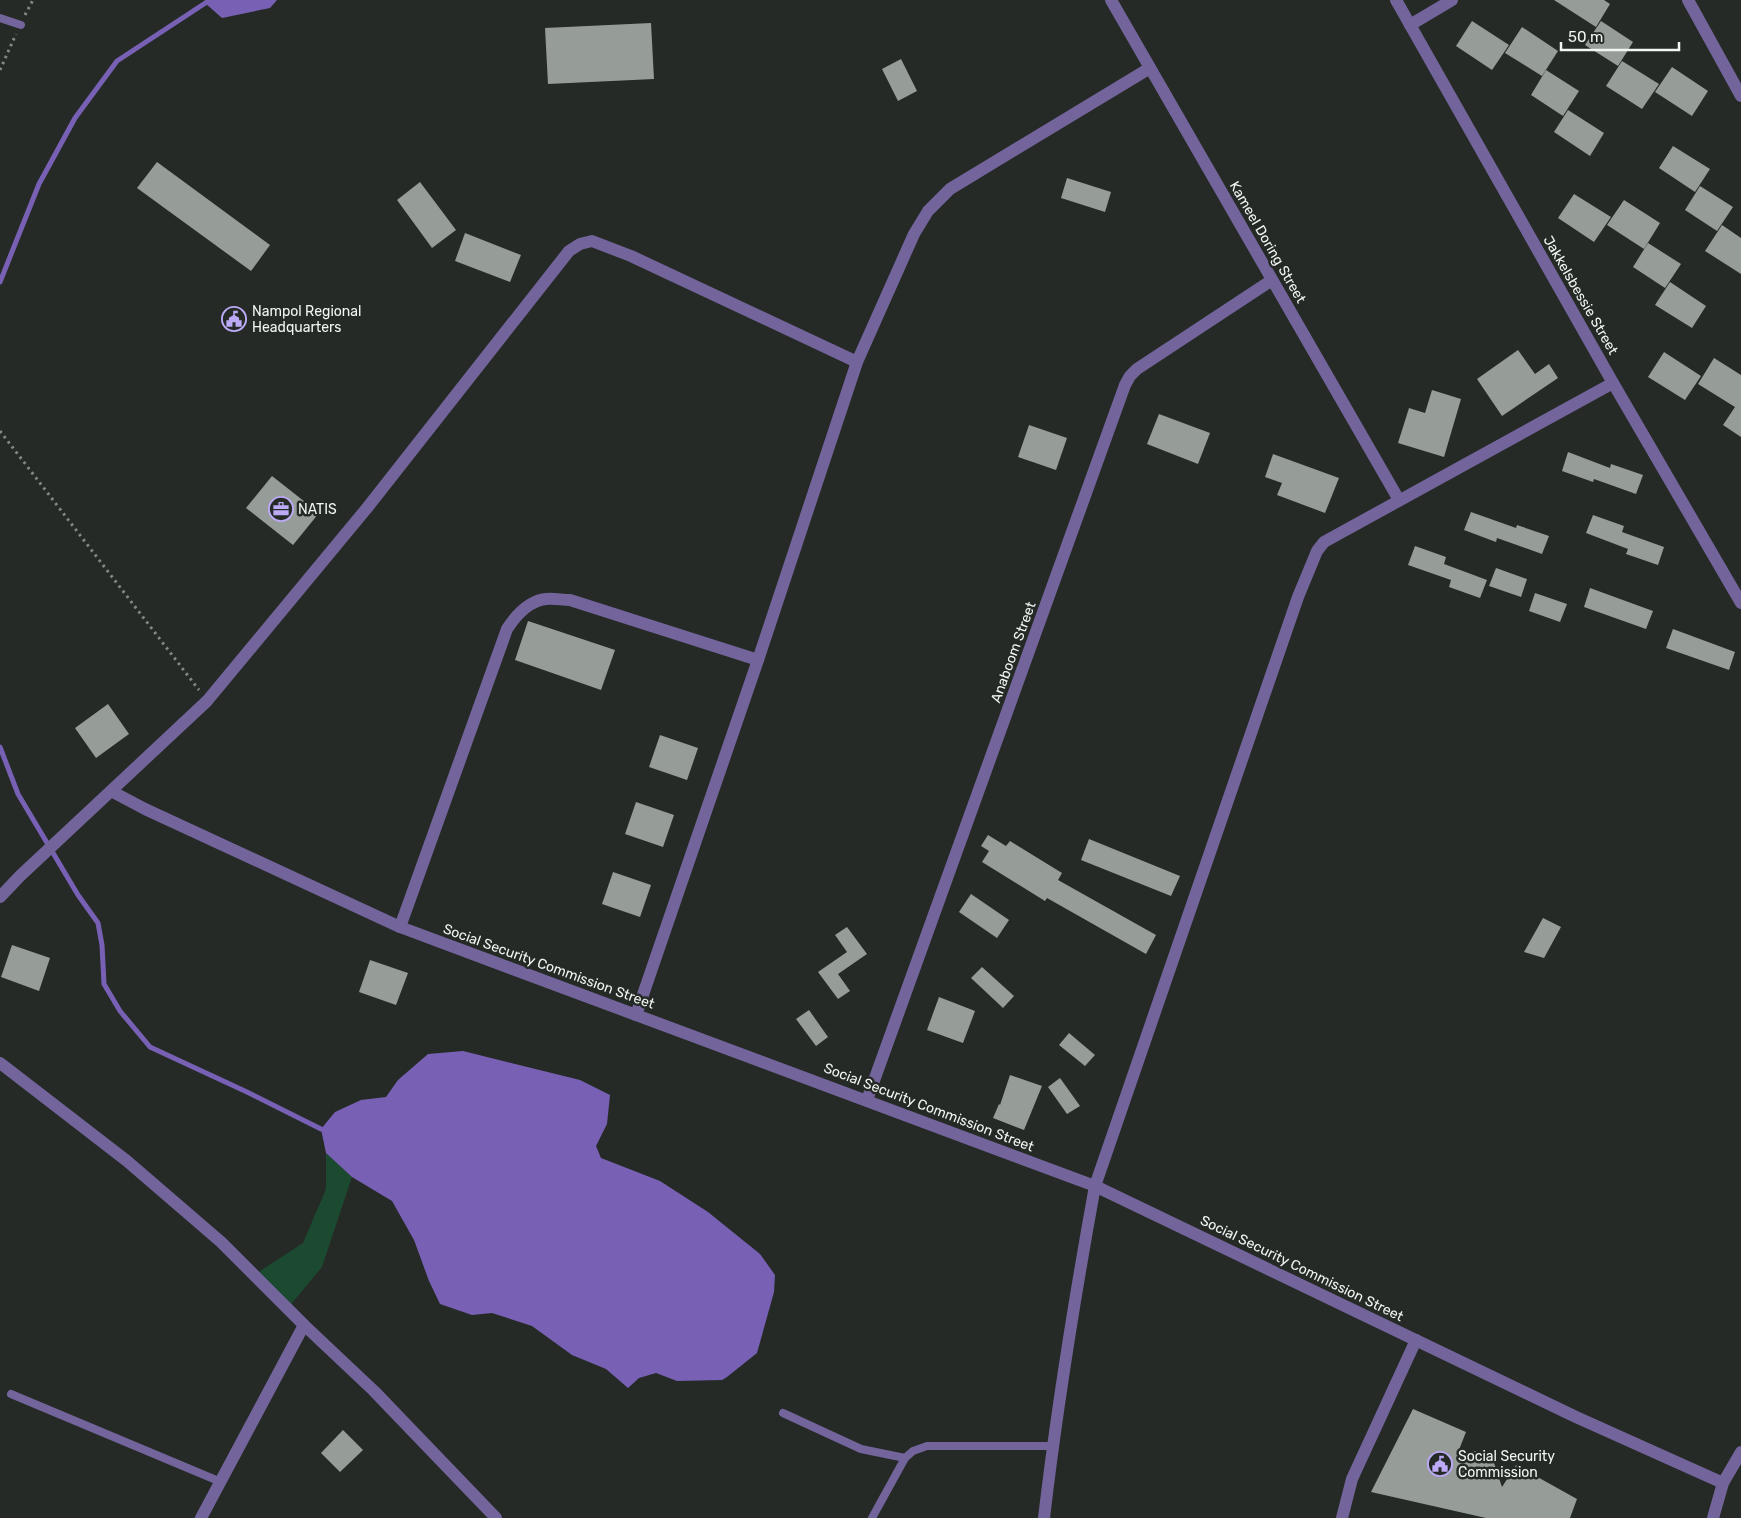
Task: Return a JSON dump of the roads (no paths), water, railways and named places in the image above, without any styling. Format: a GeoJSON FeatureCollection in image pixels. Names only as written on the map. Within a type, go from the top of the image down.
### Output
{"type":"FeatureCollection","features":[{"type":"Feature","properties":{"kind":"street","name":"Kameel Doring Street"},"geometry":{"type":"LineString","coordinates":[[1110,0],[1399,500]]}},
{"type":"Feature","properties":{"kind":"street","name":"Jakkelsbessie Street"},"geometry":{"type":"LineString","coordinates":[[1396,0],[1613,383],[1741,604]]}},
{"type":"Feature","properties":{"kind":"street"},"geometry":{"type":"LineString","coordinates":[[1410,24],[1452,0]]}},
{"type":"Feature","properties":{"kind":"street"},"geometry":{"type":"LineString","coordinates":[[1688,0],[1741,96]]}},
{"type":"Feature","properties":{"kind":"street"},"geometry":{"type":"LineString","coordinates":[[636,1015],[758,660],[857,362],[914,234],[928,211],[950,189],[1150,68]]}},
{"type":"Feature","properties":{"kind":"street"},"geometry":{"type":"LineString","coordinates":[[0,897],[207,700],[367,508],[569,251],[580,244],[592,241],[631,256],[857,362]]}},
{"type":"Feature","properties":{"kind":"street","name":"Anaboom Street"},"geometry":{"type":"LineString","coordinates":[[867,1100],[1125,385],[1137,369],[1272,280]]}},
{"type":"Feature","properties":{"kind":"street"},"geometry":{"type":"LineString","coordinates":[[1044,1518],[1053,1446],[1095,1186],[1298,597],[1317,551],[1324,542],[1613,383]]}},
{"type":"Feature","properties":{"kind":"street"},"geometry":{"type":"LineString","coordinates":[[400,927],[506,629],[516,614],[529,605],[546,599],[570,600],[758,660]]}},
{"type":"Feature","properties":{"kind":"street","name":"Social Security Commission Street"},"geometry":{"type":"LineString","coordinates":[[111,791],[145,809],[400,927],[1095,1186],[1576,1417],[1723,1483]]}},
{"type":"Feature","properties":{"kind":"street"},"geometry":{"type":"LineString","coordinates":[[0,1063],[127,1161],[221,1242],[304,1325],[374,1390],[496,1518]]}},
{"type":"Feature","properties":{"kind":"street"},"geometry":{"type":"LineString","coordinates":[[202,1518],[304,1325]]}},
{"type":"Feature","properties":{"kind":"street"},"geometry":{"type":"LineString","coordinates":[[1342,1518],[1352,1479],[1416,1340]]}},
{"type":"Feature","properties":{"kind":"street"},"geometry":{"type":"LineString","coordinates":[[1713,1518],[1723,1483],[1741,1452]]}},
{"type":"Feature","properties":{"kind":"lane"},"geometry":{"type":"LineString","coordinates":[[0,18],[21,25]]}},
{"type":"Feature","properties":{"kind":"lane"},"geometry":{"type":"LineString","coordinates":[[11,1394],[221,1482]]}},
{"type":"Feature","properties":{"kind":"lane"},"geometry":{"type":"LineString","coordinates":[[783,1413],[861,1449],[906,1458]]}},
{"type":"Feature","properties":{"kind":"lane"},"geometry":{"type":"LineString","coordinates":[[872,1518],[906,1458],[913,1452],[927,1446],[1053,1446]]}},
{"type":"Feature","properties":{"kind":"waterway"},"geometry":{"type":"LineString","coordinates":[[0,282],[39,184],[75,118],[117,61],[210,0]]}},
{"type":"Feature","properties":{"kind":"waterway"},"geometry":{"type":"LineString","coordinates":[[0,747],[18,794],[78,895],[98,923],[102,945],[104,984],[120,1011],[150,1047],[321,1129]]}},
{"type":"Feature","properties":{"kind":"place","name":"Nampol Regional Headquarters"},"geometry":{"type":"Point","coordinates":[234,319]}},
{"type":"Feature","properties":{"kind":"place","name":"NATIS"},"geometry":{"type":"Point","coordinates":[281,509]}},
{"type":"Feature","properties":{"kind":"place","name":"Social Security Commission"},"geometry":{"type":"Point","coordinates":[1440,1464]}}]}
